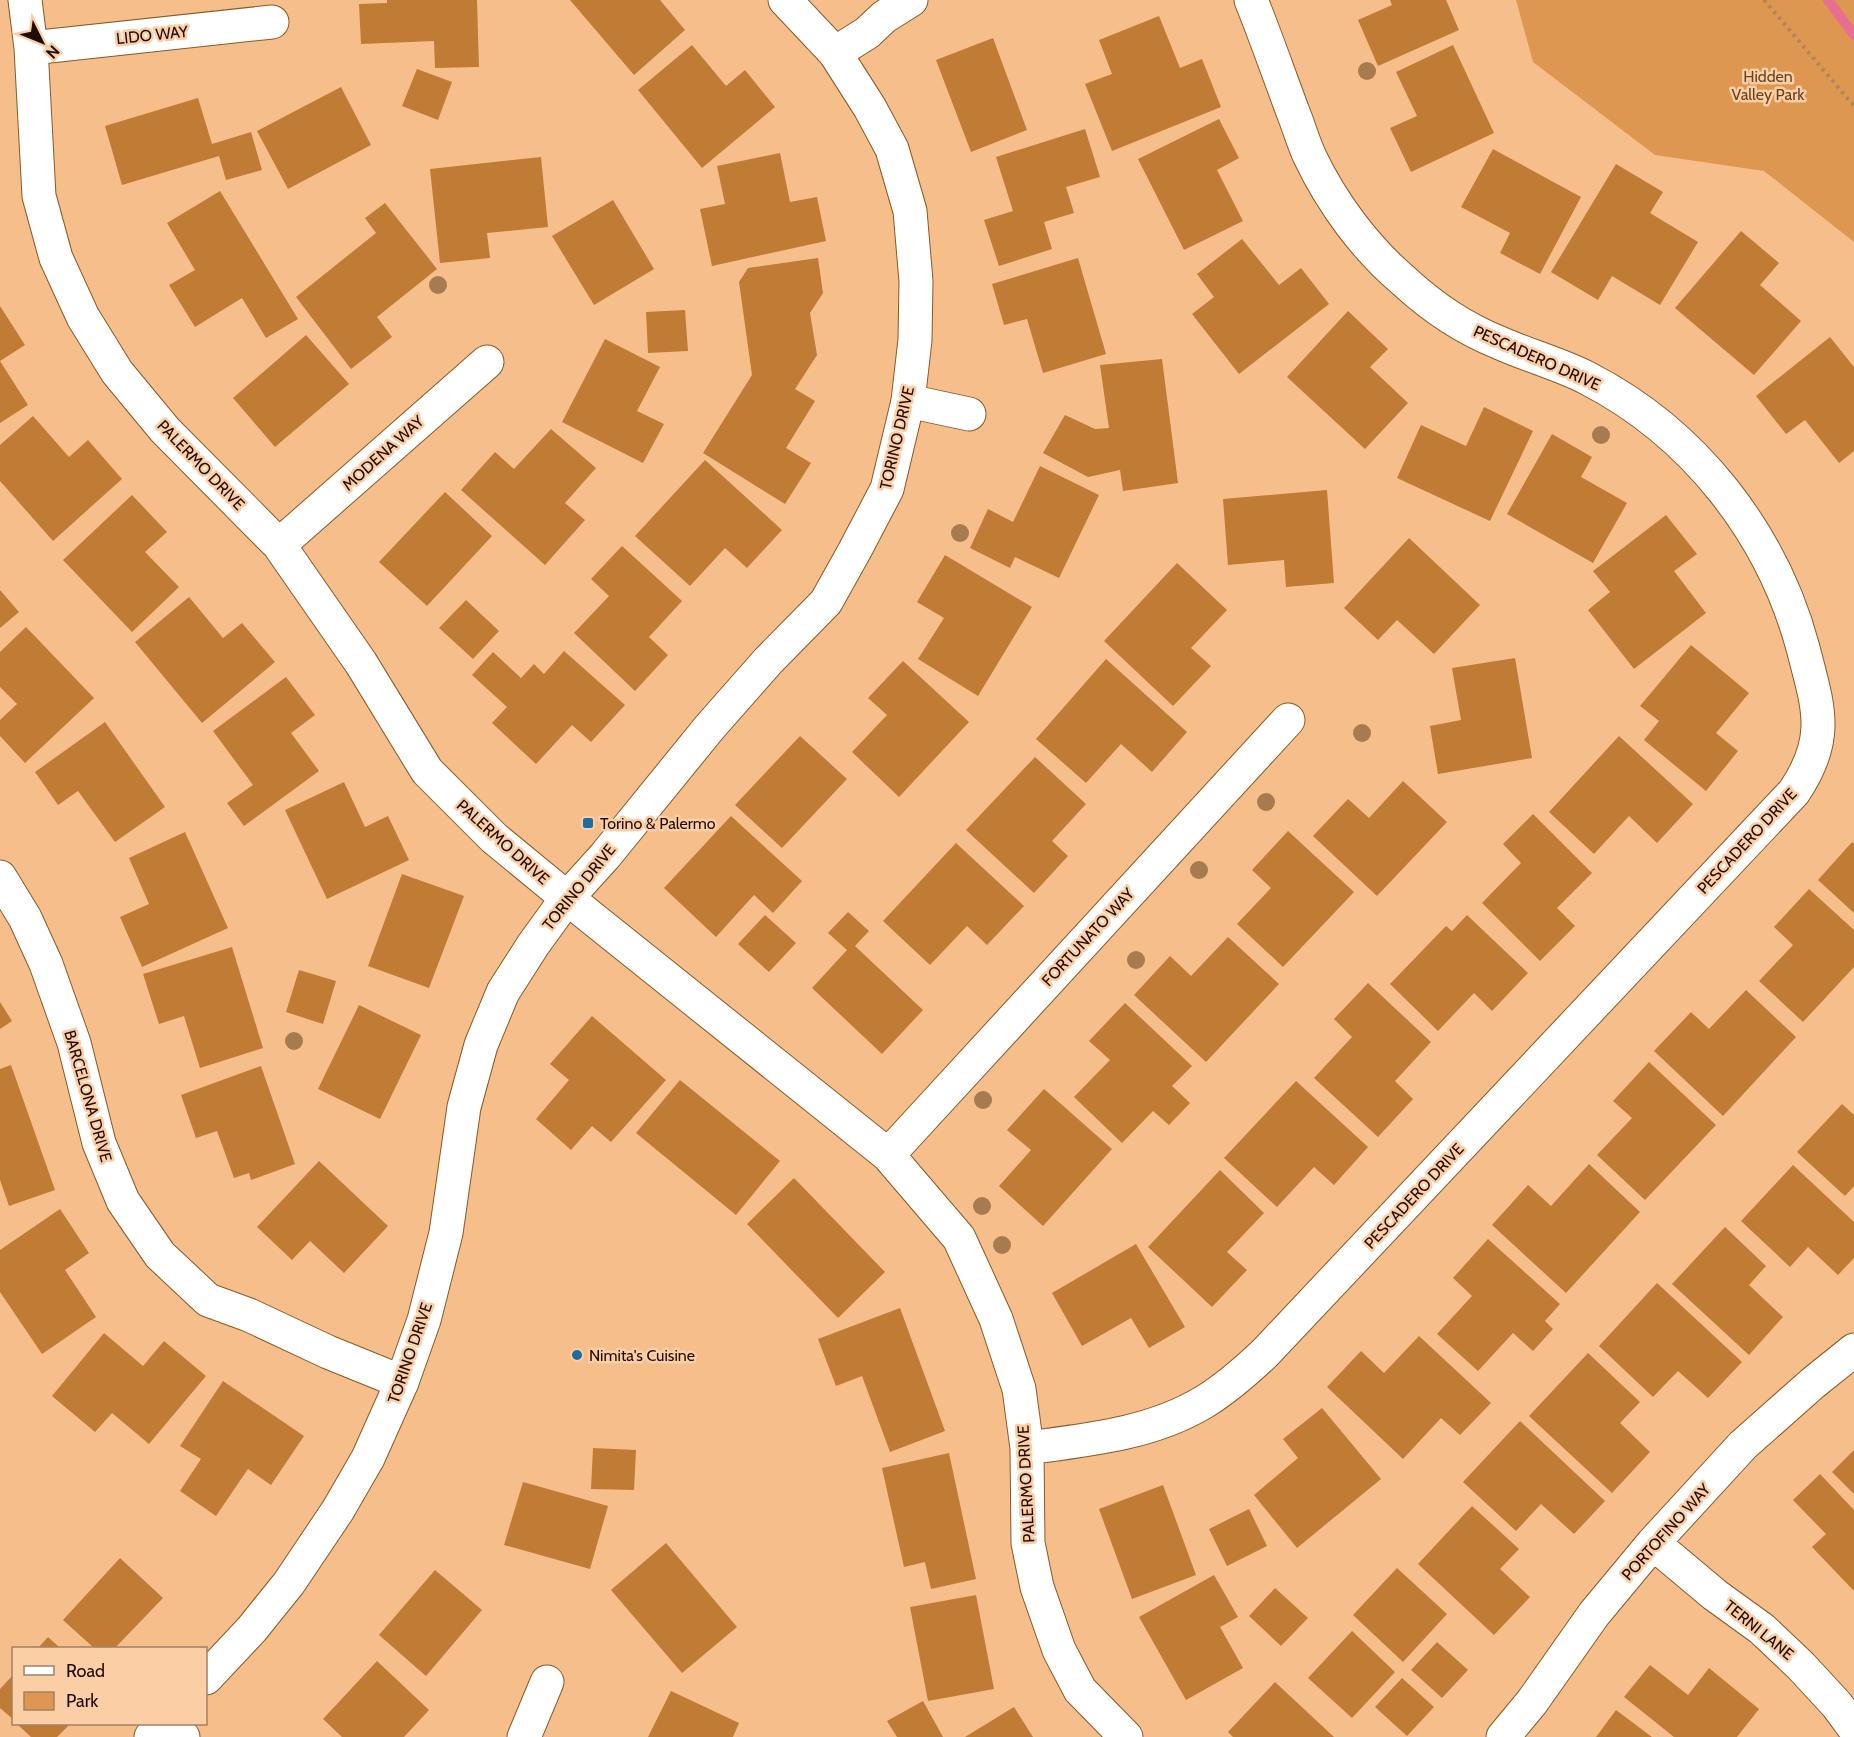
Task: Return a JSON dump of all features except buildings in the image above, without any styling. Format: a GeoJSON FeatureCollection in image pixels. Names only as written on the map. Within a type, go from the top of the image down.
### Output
{"type":"FeatureCollection","features":[{"type":"Feature","properties":{"kind":"street","name":"PALERMO DRIVE"},"geometry":{"type":"LineString","coordinates":[[25,0],[31,48],[39,196],[56,258],[83,317],[117,372],[165,430],[279,545],[361,663],[427,771],[494,838],[888,1155],[959,1239],[996,1319],[1018,1389],[1027,1448],[1028,1543],[1037,1587],[1059,1650],[1080,1690],[1126,1737]]}},
{"type":"Feature","properties":{"kind":"street","name":"TORINO DRIVE"},"geometry":{"type":"LineString","coordinates":[[207,1677],[252,1629],[289,1583],[338,1510],[368,1458],[402,1382],[424,1320],[446,1233],[464,1107],[481,1045],[503,992],[567,898],[605,856],[716,720],[768,661],[826,602],[887,489],[908,401],[915,340],[916,281],[910,211],[892,149],[870,108],[835,53],[785,0]]}},
{"type":"Feature","properties":{"kind":"street"},"geometry":{"type":"LineString","coordinates":[[835,53],[867,33],[884,16],[911,0]]}},
{"type":"Feature","properties":{"kind":"street","name":"PESCADERO DRIVE"},"geometry":{"type":"LineString","coordinates":[[1027,1448],[1110,1437],[1167,1420],[1203,1402],[1236,1380],[1265,1353],[1794,792],[1812,760],[1819,725],[1818,706],[1795,620],[1769,561],[1736,505],[1705,467],[1643,411],[1587,378],[1498,343],[1456,322],[1403,281],[1363,239],[1339,207],[1310,157],[1251,0]]}},
{"type":"Feature","properties":{"kind":"street","name":"LIDO WAY"},"geometry":{"type":"LineString","coordinates":[[31,48],[272,21]]}},
{"type":"Feature","properties":{"kind":"street","name":"MODENA WAY"},"geometry":{"type":"LineString","coordinates":[[279,545],[487,362]]}},
{"type":"Feature","properties":{"kind":"street"},"geometry":{"type":"LineString","coordinates":[[908,401],[969,414]]}},
{"type":"Feature","properties":{"kind":"street","name":"FORTUNATO WAY"},"geometry":{"type":"LineString","coordinates":[[888,1155],[1288,720]]}},
{"type":"Feature","properties":{"kind":"street","name":"BARCELONA DRIVE"},"geometry":{"type":"LineString","coordinates":[[0,877],[25,918],[46,964],[74,1043],[99,1143],[123,1201],[160,1255],[208,1300],[249,1315],[328,1352],[402,1382]]}},
{"type":"Feature","properties":{"kind":"street","name":"PORTOFINO WAY"},"geometry":{"type":"LineString","coordinates":[[1503,1737],[1532,1702],[1594,1614],[1653,1544],[1743,1445],[1854,1350]]}},
{"type":"Feature","properties":{"kind":"street","name":"TERNI LANE"},"geometry":{"type":"LineString","coordinates":[[1653,1544],[1715,1595],[1762,1629],[1801,1666],[1837,1705],[1854,1728]]}},
{"type":"Feature","properties":{"kind":"street"},"geometry":{"type":"LineString","coordinates":[[524,1737],[548,1682]]}},
{"type":"Feature","properties":{"kind":"street"},"geometry":{"type":"LineString","coordinates":[[151,1737],[163,1725]]}},
{"type":"Feature","properties":{"kind":"street"},"geometry":{"type":"LineString","coordinates":[[171,1725],[183,1737]]}},
{"type":"Feature","properties":{"kind":"path"},"geometry":{"type":"LineString","coordinates":[[1764,0],[1854,106]]}},
{"type":"Feature","properties":{"kind":"green space","name":"Hidden Valley Park"},"geometry":{"type":"Polygon","coordinates":[[[1516,0],[1854,0],[1854,242],[1764,171],[1655,155],[1533,62],[1516,0]]]}},
{"type":"Feature","properties":{"kind":"waterway"},"geometry":{"type":"LineString","coordinates":[[1828,0],[1854,35]]}},
{"type":"Feature","properties":{"kind":"place","name":"Torino & Palermo"},"geometry":{"type":"Point","coordinates":[588,823]}},
{"type":"Feature","properties":{"kind":"place","name":"Nimita's Cuisine"},"geometry":{"type":"Point","coordinates":[577,1355]}}]}
